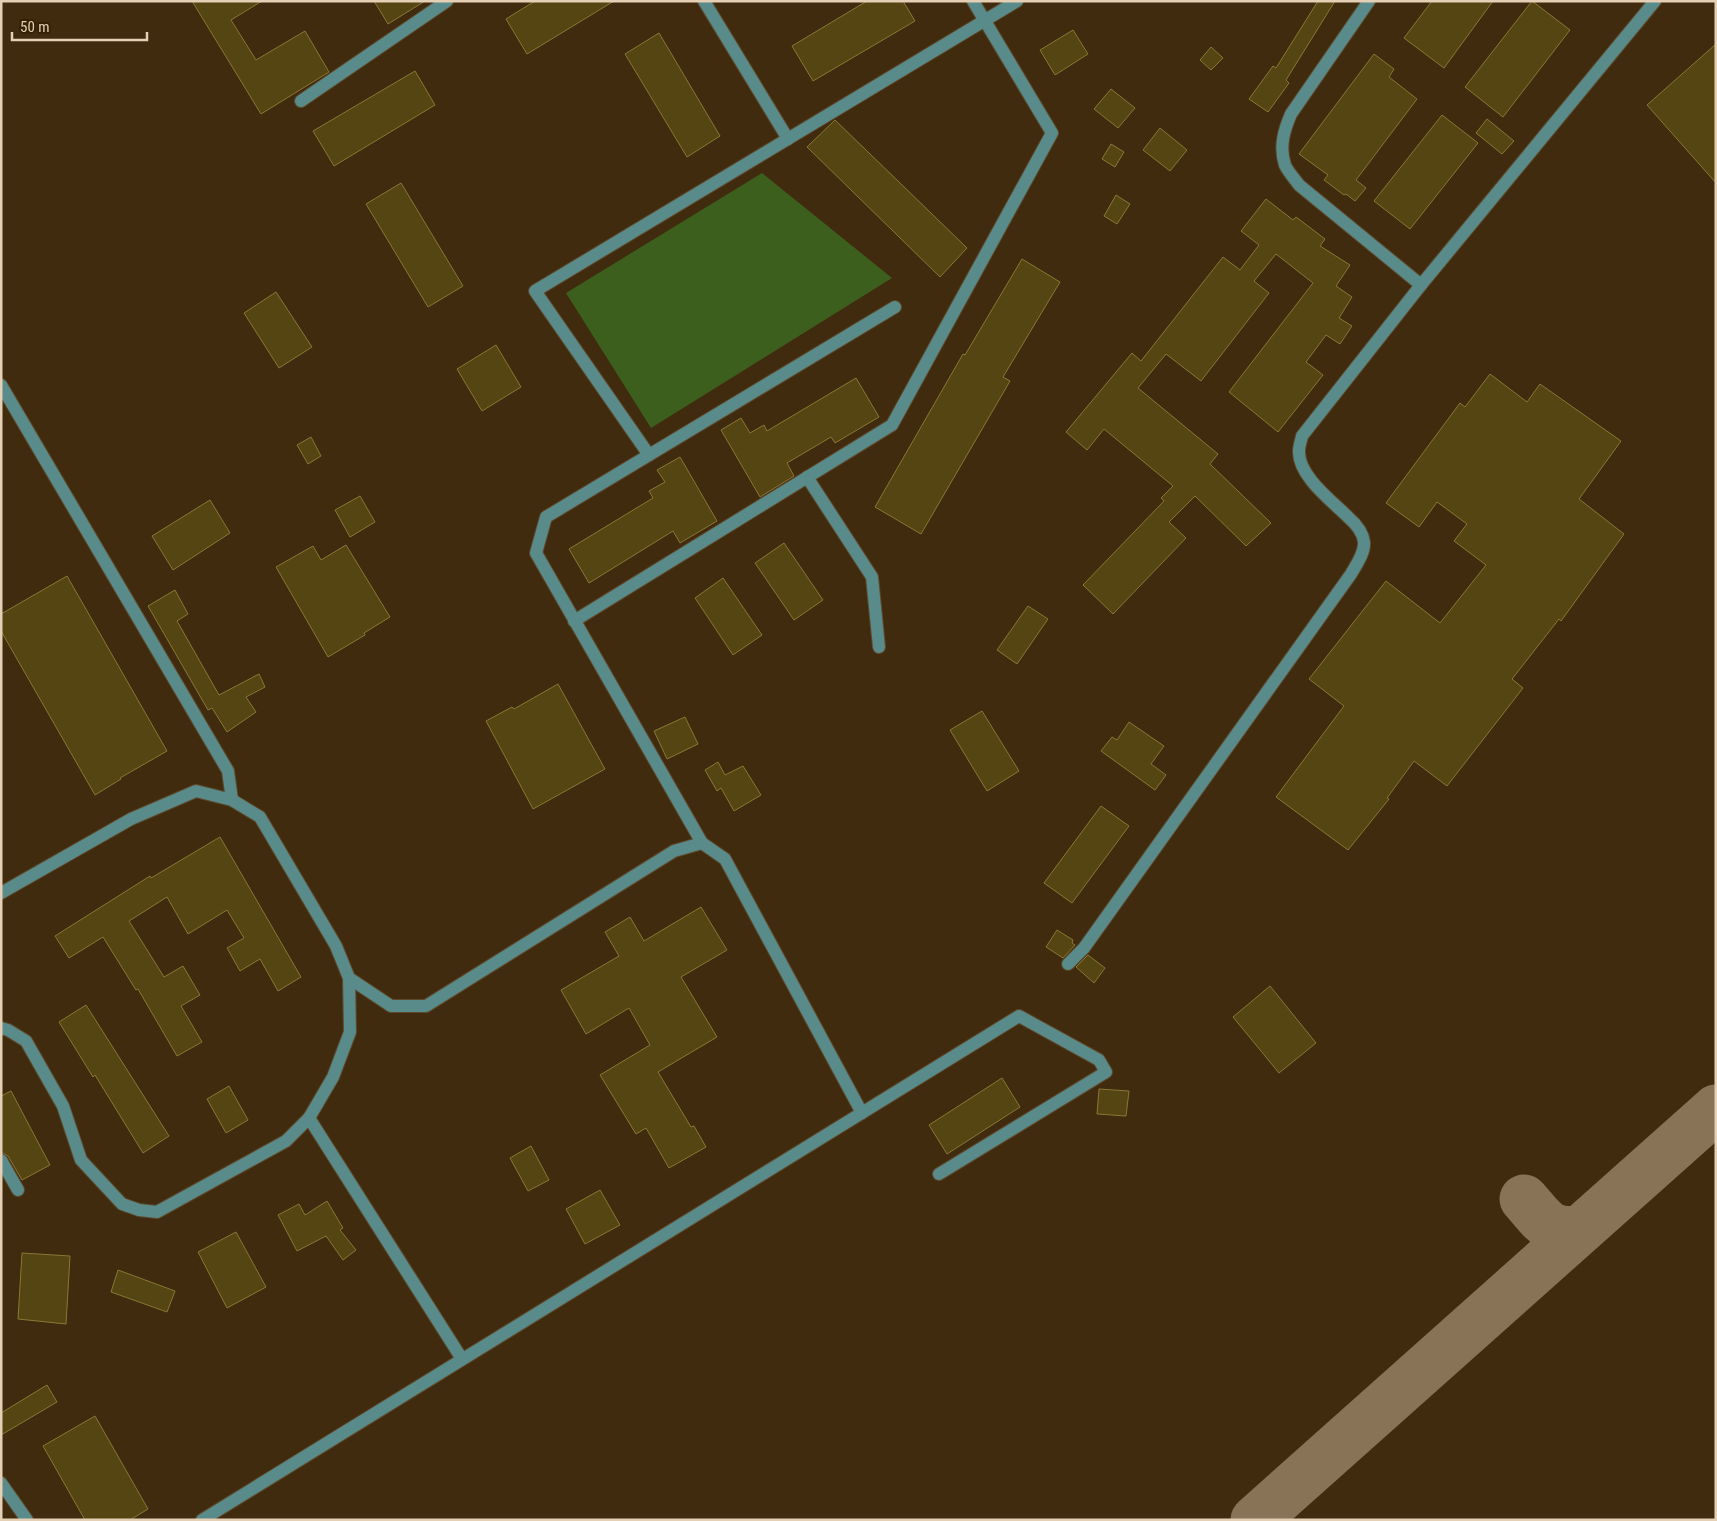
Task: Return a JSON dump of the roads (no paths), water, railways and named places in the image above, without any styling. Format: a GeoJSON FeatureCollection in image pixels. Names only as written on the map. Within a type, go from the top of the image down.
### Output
{"type":"FeatureCollection","features":[{"type":"Feature","properties":{"kind":"lane"},"geometry":{"type":"LineString","coordinates":[[301,101],[447,1]]}},
{"type":"Feature","properties":{"kind":"lane"},"geometry":{"type":"LineString","coordinates":[[704,1],[788,139]]}},
{"type":"Feature","properties":{"kind":"lane"},"geometry":{"type":"LineString","coordinates":[[574,621],[892,425],[1052,133],[973,1]]}},
{"type":"Feature","properties":{"kind":"lane"},"geometry":{"type":"LineString","coordinates":[[648,455],[535,292],[1017,1]]}},
{"type":"Feature","properties":{"kind":"lane"},"geometry":{"type":"LineString","coordinates":[[1369,1],[1291,114],[1283,131],[1286,166],[1299,186],[1421,285]]}},
{"type":"Feature","properties":{"kind":"lane"},"geometry":{"type":"LineString","coordinates":[[1068,964],[1090,940],[1346,582],[1361,556],[1364,544],[1362,534],[1354,522],[1309,479],[1302,467],[1298,451],[1302,436],[1421,285],[1655,1]]}},
{"type":"Feature","properties":{"kind":"lane"},"geometry":{"type":"LineString","coordinates":[[862,1113],[725,859],[702,843],[536,552],[546,517],[895,307]]}},
{"type":"Feature","properties":{"kind":"lane"},"geometry":{"type":"LineString","coordinates":[[1,385],[228,771],[232,800]]}},
{"type":"Feature","properties":{"kind":"lane"},"geometry":{"type":"LineString","coordinates":[[807,478],[872,577],[880,647]]}},
{"type":"Feature","properties":{"kind":"lane"},"geometry":{"type":"LineString","coordinates":[[1,893],[131,819],[196,791],[232,800],[260,816],[336,946],[349,978],[350,1032],[333,1077],[309,1118],[286,1141],[157,1212],[139,1210],[122,1204],[81,1160],[63,1106],[26,1041],[1,1028]]}},
{"type":"Feature","properties":{"kind":"lane"},"geometry":{"type":"LineString","coordinates":[[349,978],[392,1006],[426,1006],[674,851],[702,843]]}},
{"type":"Feature","properties":{"kind":"lane"},"geometry":{"type":"LineString","coordinates":[[202,1520],[1019,1016],[1099,1060],[1106,1072],[939,1174]]}},
{"type":"Feature","properties":{"kind":"lane"},"geometry":{"type":"LineString","coordinates":[[309,1118],[462,1359]]}},
{"type":"Feature","properties":{"kind":"lane"},"geometry":{"type":"LineString","coordinates":[[3,1168],[18,1190]]}},
{"type":"Feature","properties":{"kind":"lane"},"geometry":{"type":"LineString","coordinates":[[1,1484],[27,1520]]}}]}
